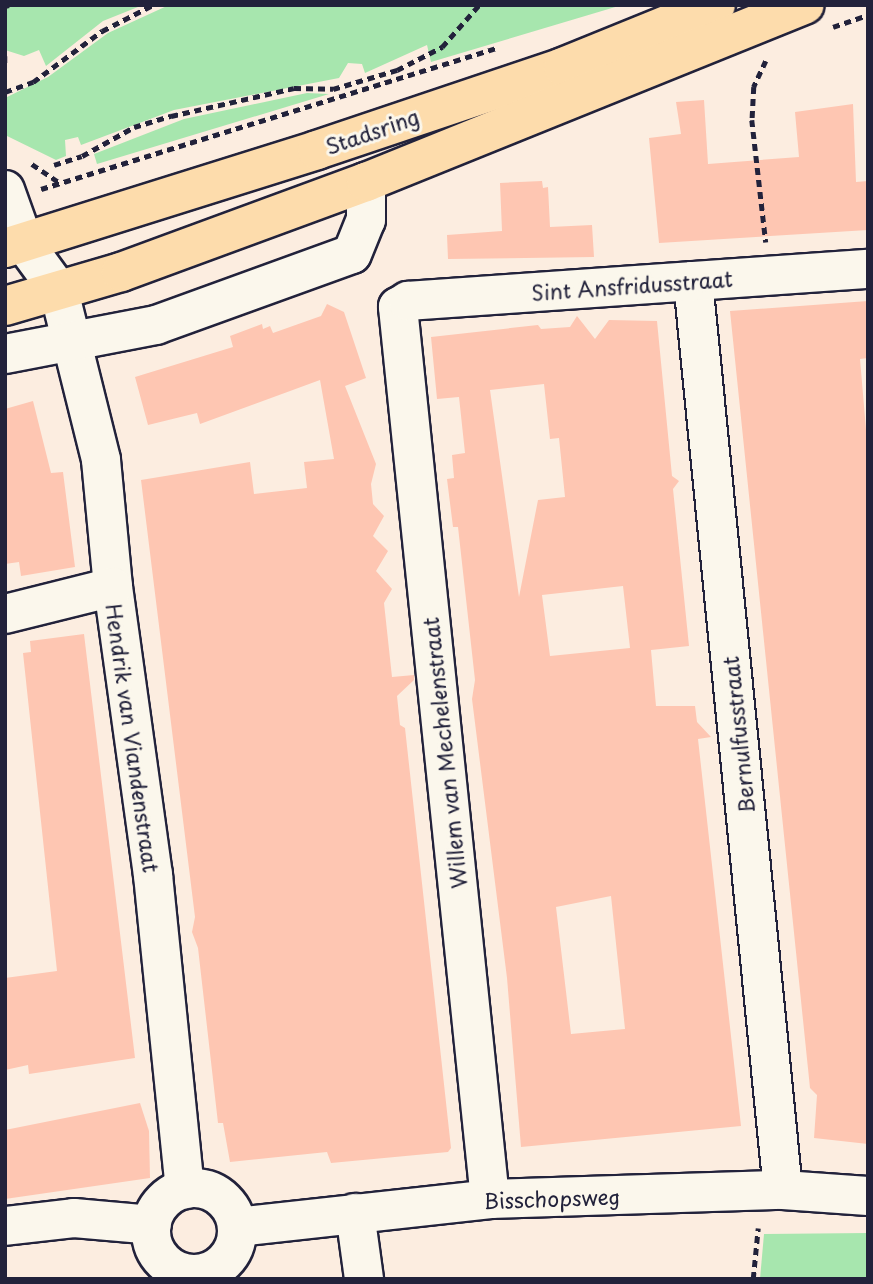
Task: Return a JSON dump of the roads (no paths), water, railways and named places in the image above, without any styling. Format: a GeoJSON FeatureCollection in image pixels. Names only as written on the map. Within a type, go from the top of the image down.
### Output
{"type":"FeatureCollection","features":[{"type":"Feature","properties":{"kind":"main road","name":"Stadsring"},"geometry":{"type":"LineString","coordinates":[[11,252],[563,66],[716,5]]}},
{"type":"Feature","properties":{"kind":"main road","name":"Stadsring"},"geometry":{"type":"LineString","coordinates":[[5,306],[59,291],[366,181],[805,5]]}},
{"type":"Feature","properties":{"kind":"street"},"geometry":{"type":"LineString","coordinates":[[5,354],[156,326],[352,254],[366,220],[366,181]]}},
{"type":"Feature","properties":{"kind":"street"},"geometry":{"type":"LineString","coordinates":[[7,194],[11,252],[59,291]]}},
{"type":"Feature","properties":{"kind":"street","name":"Sint Ansfridusstraat"},"geometry":{"type":"LineString","coordinates":[[398,307],[408,302],[868,268]]}},
{"type":"Feature","properties":{"kind":"street","name":"Bernulfusstraat"},"geometry":{"type":"LineString","coordinates":[[693,281],[783,1190]]}},
{"type":"Feature","properties":{"kind":"street","name":"Hendrik van Viandenstraat"},"geometry":{"type":"LineString","coordinates":[[59,291],[101,460],[113,587],[153,875],[185,1189]]}},
{"type":"Feature","properties":{"kind":"street","name":"Willem van Mechelenstraat"},"geometry":{"type":"LineString","coordinates":[[398,307],[490,1199]]}},
{"type":"Feature","properties":{"kind":"street"},"geometry":{"type":"LineString","coordinates":[[5,614],[113,587]]}},
{"type":"Feature","properties":{"kind":"street"},"geometry":{"type":"LineString","coordinates":[[200,1188],[219,1197],[233,1213],[237,1227],[236,1240],[223,1263],[199,1273],[172,1274],[156,1250],[152,1225],[163,1201],[185,1189],[200,1188]]}},
{"type":"Feature","properties":{"kind":"street","name":"Bisschopsweg"},"geometry":{"type":"LineString","coordinates":[[237,1227],[490,1199],[783,1190],[868,1196]]}},
{"type":"Feature","properties":{"kind":"street"},"geometry":{"type":"LineString","coordinates":[[355,1213],[364,1279]]}},
{"type":"Feature","properties":{"kind":"street"},"geometry":{"type":"LineString","coordinates":[[5,1226],[74,1218],[152,1225]]}}]}
